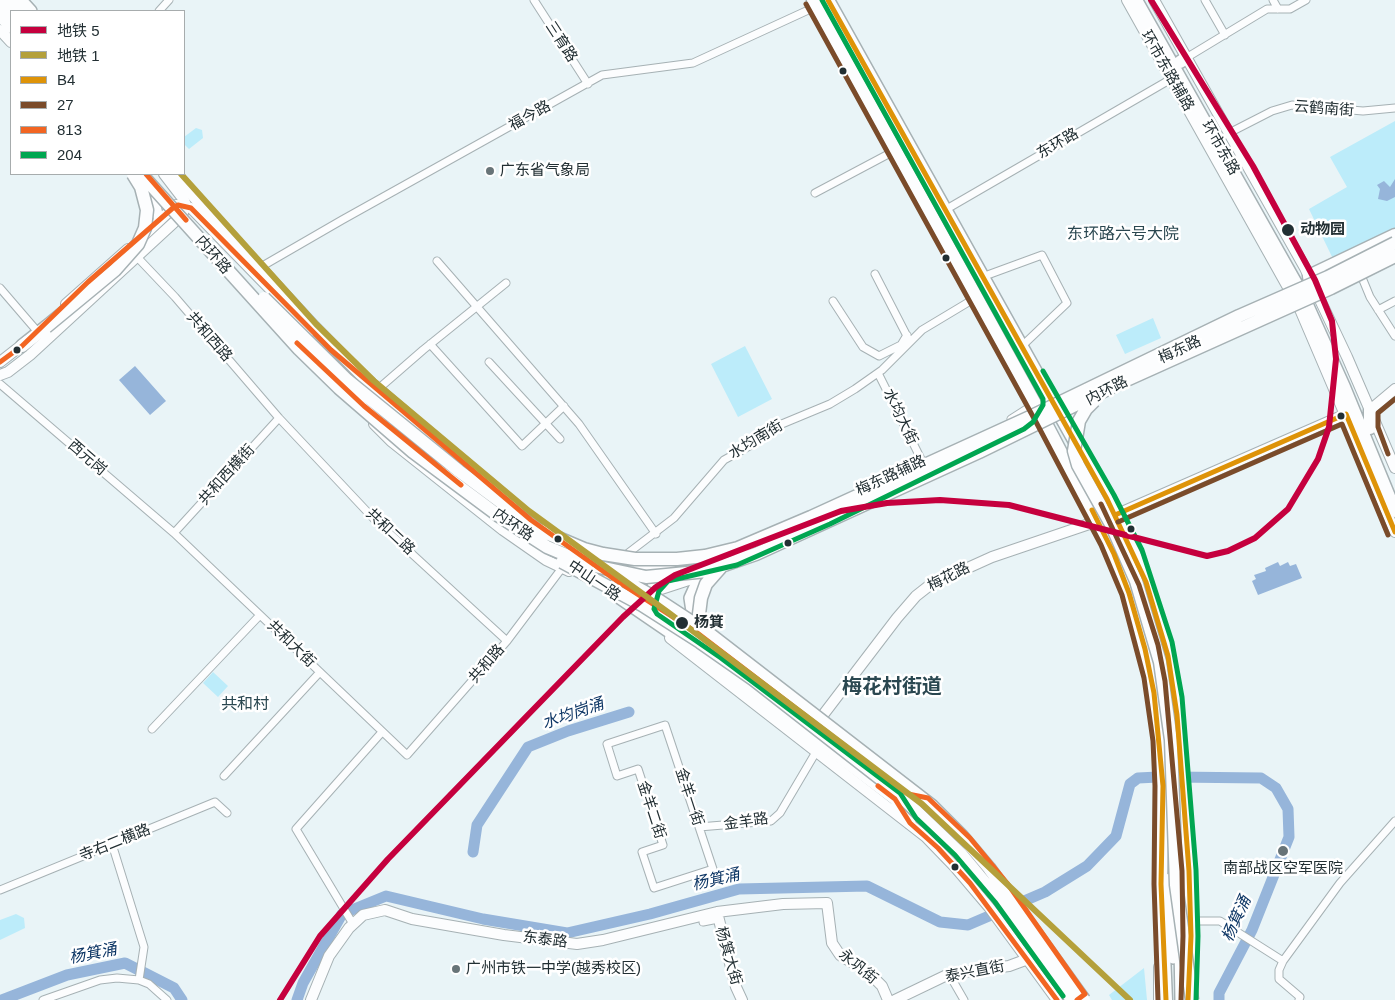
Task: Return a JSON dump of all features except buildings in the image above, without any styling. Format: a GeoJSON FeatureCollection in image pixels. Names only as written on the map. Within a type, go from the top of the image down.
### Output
{"type":"FeatureCollection","features":[{"type":"Feature","properties":{"kind":"highway"},"geometry":{"type":"LineString","coordinates":[[11,0],[20,10]]}},
{"type":"Feature","properties":{"kind":"highway","name":"环市东路"},"geometry":{"type":"LineString","coordinates":[[1136,0],[1299,297]]}},
{"type":"Feature","properties":{"kind":"highway","name":"环市东路"},"geometry":{"type":"LineString","coordinates":[[1145,0],[1183,60],[1299,297]]}},
{"type":"Feature","properties":{"kind":"highway"},"geometry":{"type":"LineString","coordinates":[[0,2],[10,14]]}},
{"type":"Feature","properties":{"kind":"highway"},"geometry":{"type":"LineString","coordinates":[[819,2],[896,150],[1036,403],[1098,522],[1125,581],[1145,649],[1157,710],[1163,786],[1162,908],[1166,1000]]}},
{"type":"Feature","properties":{"kind":"highway"},"geometry":{"type":"LineString","coordinates":[[819,2],[945,210],[1115,515],[1143,572],[1165,643],[1175,698],[1191,921],[1190,1000]]}},
{"type":"Feature","properties":{"kind":"highway"},"geometry":{"type":"LineString","coordinates":[[0,15],[10,26]]}},
{"type":"Feature","properties":{"kind":"highway"},"geometry":{"type":"LineString","coordinates":[[22,346],[115,270],[138,244],[145,228],[147,210],[141,187],[133,175]]}},
{"type":"Feature","properties":{"kind":"highway","name":"内环路"},"geometry":{"type":"LineString","coordinates":[[143,175],[312,362],[385,429],[447,478],[527,535],[567,557],[633,575],[656,577],[696,573],[756,554],[926,477],[1395,256]]}},
{"type":"Feature","properties":{"kind":"highway","name":"内环路"},"geometry":{"type":"LineString","coordinates":[[153,175],[270,306],[325,360],[442,458],[537,528],[576,546],[604,554],[635,559],[677,559],[705,556],[738,548],[817,520],[1239,316],[1328,277],[1395,243]]}},
{"type":"Feature","properties":{"kind":"highway"},"geometry":{"type":"LineString","coordinates":[[1299,297],[1309,276],[1395,235]]}},
{"type":"Feature","properties":{"kind":"highway"},"geometry":{"type":"LineString","coordinates":[[1299,297],[1370,428],[1395,491]]}},
{"type":"Feature","properties":{"kind":"highway"},"geometry":{"type":"LineString","coordinates":[[1299,297],[1337,370],[1395,511]]}},
{"type":"Feature","properties":{"kind":"highway"},"geometry":{"type":"LineString","coordinates":[[994,434],[1076,388],[1226,316]]}},
{"type":"Feature","properties":{"kind":"highway"},"geometry":{"type":"LineString","coordinates":[[1190,1000],[1176,885],[1171,740],[1160,662],[1136,581],[1109,520],[1078,465],[1074,442],[1082,415],[1096,400],[1209,343]]}},
{"type":"Feature","properties":{"kind":"highway"},"geometry":{"type":"LineString","coordinates":[[1370,410],[1370,428]]}},
{"type":"Feature","properties":{"kind":"highway"},"geometry":{"type":"LineString","coordinates":[[447,478],[489,515],[525,542],[642,605],[753,679]]}},
{"type":"Feature","properties":{"kind":"highway"},"geometry":{"type":"LineString","coordinates":[[817,520],[725,564],[715,572],[702,592],[700,614],[708,636],[719,650],[753,679],[883,780],[940,831],[996,896],[1074,999]]}},
{"type":"Feature","properties":{"kind":"highway"},"geometry":{"type":"LineString","coordinates":[[537,528],[572,552],[652,596],[696,624],[926,801],[962,836],[989,868],[1074,999]]}},
{"type":"Feature","properties":{"kind":"main road"},"geometry":{"type":"LineString","coordinates":[[21,0],[30,10]]}},
{"type":"Feature","properties":{"kind":"main road"},"geometry":{"type":"LineString","coordinates":[[0,11],[10,23]]}},
{"type":"Feature","properties":{"kind":"main road","name":"中山一路"},"geometry":{"type":"LineString","coordinates":[[147,175],[182,212],[202,238],[283,328],[364,406],[474,496],[548,550],[651,619],[896,799],[950,848],[1007,909]]}},
{"type":"Feature","properties":{"kind":"main road","name":"中山一路"},"geometry":{"type":"LineString","coordinates":[[174,175],[377,390],[496,491],[569,549],[600,570]]}},
{"type":"Feature","properties":{"kind":"main road"},"geometry":{"type":"LineString","coordinates":[[569,549],[619,560],[657,566],[689,568]]}},
{"type":"Feature","properties":{"kind":"main road"},"geometry":{"type":"LineString","coordinates":[[706,574],[694,587],[690,603],[693,618],[706,640]]}},
{"type":"Feature","properties":{"kind":"main road","name":"中山一路"},"geometry":{"type":"LineString","coordinates":[[617,581],[648,596],[908,794],[961,845],[1074,999]]}},
{"type":"Feature","properties":{"kind":"main road"},"geometry":{"type":"LineString","coordinates":[[823,715],[837,739]]}},
{"type":"Feature","properties":{"kind":"main road"},"geometry":{"type":"LineString","coordinates":[[1174,1000],[1177,985],[1177,845],[1180,775]]}},
{"type":"Feature","properties":{"kind":"main road"},"geometry":{"type":"LineString","coordinates":[[1163,786],[1177,985],[1181,1000]]}},
{"type":"Feature","properties":{"kind":"main road"},"geometry":{"type":"LineString","coordinates":[[908,794],[928,798]]}},
{"type":"Feature","properties":{"kind":"main road"},"geometry":{"type":"LineString","coordinates":[[896,799],[910,823]]}},
{"type":"Feature","properties":{"kind":"street"},"geometry":{"type":"LineString","coordinates":[[159,10],[169,0]]}},
{"type":"Feature","properties":{"kind":"street","name":"三育路"},"geometry":{"type":"LineString","coordinates":[[534,0],[588,84]]}},
{"type":"Feature","properties":{"kind":"street","name":"环市东路辅路"},"geometry":{"type":"LineString","coordinates":[[1127,0],[1299,297],[1395,532]]}},
{"type":"Feature","properties":{"kind":"street","name":"环市东路辅路"},"geometry":{"type":"LineString","coordinates":[[1154,0],[1183,60],[1229,133],[1309,276],[1395,468]]}},
{"type":"Feature","properties":{"kind":"street"},"geometry":{"type":"LineString","coordinates":[[1205,0],[1225,35]]}},
{"type":"Feature","properties":{"kind":"street"},"geometry":{"type":"LineString","coordinates":[[1273,0],[1278,9]]}},
{"type":"Feature","properties":{"kind":"street"},"geometry":{"type":"LineString","coordinates":[[1183,60],[1267,9],[1290,9],[1306,0]]}},
{"type":"Feature","properties":{"kind":"street","name":"福今路"},"geometry":{"type":"LineString","coordinates":[[260,268],[342,220],[602,75],[693,63],[819,2]]}},
{"type":"Feature","properties":{"kind":"street"},"geometry":{"type":"LineString","coordinates":[[0,30],[10,41]]}},
{"type":"Feature","properties":{"kind":"street","name":"东环路"},"geometry":{"type":"LineString","coordinates":[[945,210],[1171,78]]}},
{"type":"Feature","properties":{"kind":"street","name":"云鹤南街"},"geometry":{"type":"LineString","coordinates":[[1229,133],[1272,111],[1292,105],[1363,111],[1395,108]]}},
{"type":"Feature","properties":{"kind":"street"},"geometry":{"type":"LineString","coordinates":[[814,192],[896,150]]}},
{"type":"Feature","properties":{"kind":"street"},"geometry":{"type":"LineString","coordinates":[[133,175],[154,200],[159,220]]}},
{"type":"Feature","properties":{"kind":"street"},"geometry":{"type":"LineString","coordinates":[[165,175],[178,190],[182,212]]}},
{"type":"Feature","properties":{"kind":"street"},"geometry":{"type":"LineString","coordinates":[[0,375],[8,372],[30,355],[138,258],[182,212]]}},
{"type":"Feature","properties":{"kind":"street"},"geometry":{"type":"LineString","coordinates":[[0,288],[42,329],[159,220],[182,212],[197,212],[298,319],[362,376]]}},
{"type":"Feature","properties":{"kind":"street"},"geometry":{"type":"LineString","coordinates":[[165,230],[183,229],[202,238]]}},
{"type":"Feature","properties":{"kind":"street"},"geometry":{"type":"LineString","coordinates":[[982,277],[1042,256],[1067,303],[1021,347]]}},
{"type":"Feature","properties":{"kind":"street","name":"共和西路"},"geometry":{"type":"LineString","coordinates":[[138,258],[175,297],[279,418]]}},
{"type":"Feature","properties":{"kind":"street"},"geometry":{"type":"LineString","coordinates":[[437,261],[564,406],[617,476],[656,534]]}},
{"type":"Feature","properties":{"kind":"street"},"geometry":{"type":"LineString","coordinates":[[875,274],[911,343]]}},
{"type":"Feature","properties":{"kind":"street"},"geometry":{"type":"LineString","coordinates":[[1363,280],[1378,310],[1395,336]]}},
{"type":"Feature","properties":{"kind":"street"},"geometry":{"type":"LineString","coordinates":[[377,390],[430,344],[506,283]]}},
{"type":"Feature","properties":{"kind":"street","name":"水均南街"},"geometry":{"type":"LineString","coordinates":[[619,560],[656,534],[691,500],[724,460],[752,444],[777,426],[830,404],[878,373],[934,322],[977,296]]}},
{"type":"Feature","properties":{"kind":"street"},"geometry":{"type":"LineString","coordinates":[[1226,316],[1299,297]]}},
{"type":"Feature","properties":{"kind":"street","name":"梅东路"},"geometry":{"type":"LineString","coordinates":[[1056,412],[1299,297]]}},
{"type":"Feature","properties":{"kind":"street"},"geometry":{"type":"LineString","coordinates":[[834,301],[863,347],[879,356],[901,345],[907,335]]}},
{"type":"Feature","properties":{"kind":"street"},"geometry":{"type":"LineString","coordinates":[[1378,310],[1395,302]]}},
{"type":"Feature","properties":{"kind":"street"},"geometry":{"type":"LineString","coordinates":[[430,344],[522,446],[564,406]]}},
{"type":"Feature","properties":{"kind":"street"},"geometry":{"type":"LineString","coordinates":[[0,362],[22,346]]}},
{"type":"Feature","properties":{"kind":"street"},"geometry":{"type":"LineString","coordinates":[[490,362],[560,439]]}},
{"type":"Feature","properties":{"kind":"street","name":"水均大街"},"geometry":{"type":"LineString","coordinates":[[878,373],[922,461]]}},
{"type":"Feature","properties":{"kind":"street","name":"西元岗"},"geometry":{"type":"LineString","coordinates":[[0,384],[174,533]]}},
{"type":"Feature","properties":{"kind":"street"},"geometry":{"type":"LineString","coordinates":[[1370,410],[1395,389]]}},
{"type":"Feature","properties":{"kind":"street"},"geometry":{"type":"LineString","coordinates":[[1036,403],[1027,417],[1020,423],[857,497],[735,558],[664,574],[657,578],[648,596],[646,605],[651,619],[696,660],[910,823],[949,860],[1007,909],[1074,999]]}},
{"type":"Feature","properties":{"kind":"street","name":"梅东路辅路"},"geometry":{"type":"LineString","coordinates":[[857,497],[922,461],[1016,417],[1036,403]]}},
{"type":"Feature","properties":{"kind":"street"},"geometry":{"type":"LineString","coordinates":[[364,406],[383,435],[491,521],[531,550],[562,568],[583,574]]}},
{"type":"Feature","properties":{"kind":"street"},"geometry":{"type":"LineString","coordinates":[[1115,515],[1346,414]]}},
{"type":"Feature","properties":{"kind":"street","name":"共和西横街"},"geometry":{"type":"LineString","coordinates":[[174,533],[279,418]]}},
{"type":"Feature","properties":{"kind":"street","name":"共和二路"},"geometry":{"type":"LineString","coordinates":[[279,418],[374,519],[507,641]]}},
{"type":"Feature","properties":{"kind":"street"},"geometry":{"type":"LineString","coordinates":[[648,596],[706,574],[817,520],[1045,421]]}},
{"type":"Feature","properties":{"kind":"street"},"geometry":{"type":"LineString","coordinates":[[474,496],[491,521]]}},
{"type":"Feature","properties":{"kind":"street","name":"梅花路"},"geometry":{"type":"LineString","coordinates":[[823,715],[916,596],[930,585],[992,557],[1098,522]]}},
{"type":"Feature","properties":{"kind":"street","name":"共和大街"},"geometry":{"type":"LineString","coordinates":[[174,533],[407,755]]}},
{"type":"Feature","properties":{"kind":"street"},"geometry":{"type":"LineString","coordinates":[[548,550],[575,559],[641,590],[648,596]]}},
{"type":"Feature","properties":{"kind":"street","name":"共和路"},"geometry":{"type":"LineString","coordinates":[[407,755],[507,641],[562,568]]}},
{"type":"Feature","properties":{"kind":"street"},"geometry":{"type":"LineString","coordinates":[[690,603],[697,617],[707,626],[928,798],[970,838],[1007,909],[1028,959],[1074,999]]}},
{"type":"Feature","properties":{"kind":"street"},"geometry":{"type":"LineString","coordinates":[[152,729],[260,615]]}},
{"type":"Feature","properties":{"kind":"street"},"geometry":{"type":"LineString","coordinates":[[224,776],[320,672]]}},
{"type":"Feature","properties":{"kind":"street"},"geometry":{"type":"LineString","coordinates":[[780,713],[809,717],[823,715]]}},
{"type":"Feature","properties":{"kind":"street"},"geometry":{"type":"LineString","coordinates":[[823,715],[834,754]]}},
{"type":"Feature","properties":{"kind":"street","name":"金羊一街"},"geometry":{"type":"LineString","coordinates":[[607,744],[666,725],[713,869],[654,888]]}},
{"type":"Feature","properties":{"kind":"street"},"geometry":{"type":"LineString","coordinates":[[350,920],[296,829],[382,732]]}},
{"type":"Feature","properties":{"kind":"street","name":"金羊二街"},"geometry":{"type":"LineString","coordinates":[[607,744],[617,776],[638,769],[655,820],[663,845],[642,852],[654,888]]}},
{"type":"Feature","properties":{"kind":"street","name":"金羊路"},"geometry":{"type":"LineString","coordinates":[[699,827],[771,821],[780,813],[816,752]]}},
{"type":"Feature","properties":{"kind":"street","name":"寺右二横路"},"geometry":{"type":"LineString","coordinates":[[0,890],[215,802],[227,813]]}},
{"type":"Feature","properties":{"kind":"street"},"geometry":{"type":"LineString","coordinates":[[1299,1000],[1300,996],[1279,979],[1279,970],[1283,961],[1335,889],[1395,821]]}},
{"type":"Feature","properties":{"kind":"street"},"geometry":{"type":"LineString","coordinates":[[112,844],[144,948],[139,980]]}},
{"type":"Feature","properties":{"kind":"street","name":"东泰路"},"geometry":{"type":"LineString","coordinates":[[311,1000],[329,956],[350,920],[385,910],[430,922],[504,935],[577,944],[783,904],[827,903]]}},
{"type":"Feature","properties":{"kind":"street","name":"永巩街"},"geometry":{"type":"LineString","coordinates":[[827,903],[832,943],[840,955],[868,972],[882,986],[888,1000]]}},
{"type":"Feature","properties":{"kind":"street"},"geometry":{"type":"LineString","coordinates":[[1159,1000],[1162,908]]}},
{"type":"Feature","properties":{"kind":"street"},"geometry":{"type":"LineString","coordinates":[[703,922],[717,916]]}},
{"type":"Feature","properties":{"kind":"street","name":"杨箕大街"},"geometry":{"type":"LineString","coordinates":[[717,916],[736,987],[742,1000]]}},
{"type":"Feature","properties":{"kind":"street"},"geometry":{"type":"LineString","coordinates":[[1191,921],[1220,921],[1283,961]]}},
{"type":"Feature","properties":{"kind":"street"},"geometry":{"type":"LineString","coordinates":[[1191,936],[1196,1000]]}},
{"type":"Feature","properties":{"kind":"street","name":"泰兴直街"},"geometry":{"type":"LineString","coordinates":[[896,1000],[949,974],[1009,966],[1028,959]]}},
{"type":"Feature","properties":{"kind":"street"},"geometry":{"type":"LineString","coordinates":[[949,974],[964,1000]]}},
{"type":"Feature","properties":{"kind":"street"},"geometry":{"type":"LineString","coordinates":[[43,1000],[100,980],[117,978],[139,980],[149,984],[167,1000]]}},
{"type":"Feature","properties":{"kind":"shaded area"},"geometry":{"type":"Polygon","coordinates":[[[1395,121],[1395,231],[1334,261],[1309,209],[1347,187],[1330,157],[1395,121]]]}},
{"type":"Feature","properties":{"kind":"shaded area"},"geometry":{"type":"Polygon","coordinates":[[[196,128],[202,130],[203,138],[189,149],[185,145],[185,136],[196,128]]]}},
{"type":"Feature","properties":{"kind":"shaded area"},"geometry":{"type":"Polygon","coordinates":[[[1395,179],[1395,197],[1387,201],[1378,199],[1380,189],[1377,185],[1384,181],[1390,187],[1395,179]]]}},
{"type":"Feature","properties":{"kind":"shaded area"},"geometry":{"type":"Polygon","coordinates":[[[1153,318],[1161,338],[1125,354],[1116,335],[1153,318]]]}},
{"type":"Feature","properties":{"kind":"shaded area"},"geometry":{"type":"Polygon","coordinates":[[[745,346],[772,399],[738,417],[711,364],[745,346]]]}},
{"type":"Feature","properties":{"kind":"shaded area"},"geometry":{"type":"Polygon","coordinates":[[[135,366],[166,401],[150,415],[119,380],[135,366]]]}},
{"type":"Feature","properties":{"kind":"shaded area"},"geometry":{"type":"Polygon","coordinates":[[[1278,562],[1280,566],[1288,562],[1290,566],[1296,564],[1302,578],[1258,595],[1252,581],[1256,579],[1254,575],[1266,571],[1265,568],[1278,562]]]}},
{"type":"Feature","properties":{"kind":"shaded area"},"geometry":{"type":"Polygon","coordinates":[[[213,672],[228,686],[218,697],[203,683],[213,672]]]}},
{"type":"Feature","properties":{"kind":"shaded area"},"geometry":{"type":"Polygon","coordinates":[[[16,914],[24,918],[25,928],[0,940],[0,920],[16,914]]]}},
{"type":"Feature","properties":{"kind":"shaded area"},"geometry":{"type":"Polygon","coordinates":[[[1144,968],[1147,1000],[1112,1000],[1109,995],[1144,968]]]}},
{"type":"Feature","properties":{"kind":"waterway","name":"水均岗涌"},"geometry":{"type":"LineString","coordinates":[[473,852],[477,825],[528,747],[568,731],[629,712]]}},
{"type":"Feature","properties":{"kind":"waterway","name":"杨箕涌"},"geometry":{"type":"LineString","coordinates":[[297,1000],[303,983],[342,914],[386,896],[483,919],[567,933],[650,914],[739,889],[867,886],[940,922],[968,925],[1045,892],[1087,866],[1116,836],[1130,784],[1138,778],[1158,777]]}},
{"type":"Feature","properties":{"kind":"waterway","name":"杨箕涌"},"geometry":{"type":"LineString","coordinates":[[1174,777],[1261,778],[1276,788],[1288,809],[1289,837],[1252,930],[1219,993],[1219,1000]]}},
{"type":"Feature","properties":{"kind":"waterway","name":"杨箕涌"},"geometry":{"type":"LineString","coordinates":[[2,1000],[67,975],[125,963],[174,988],[182,1000]]}},
{"type":"Feature","properties":{"kind":"metro line","name":"5"},"geometry":{"type":"LineString","coordinates":[[280,1000],[320,936],[388,859],[623,617],[656,587],[675,575],[841,511],[887,503],[940,500],[1009,505],[1207,556],[1228,551],[1255,538],[1288,509],[1318,459],[1329,427],[1336,359],[1332,321],[1315,280],[1253,166],[1151,0]]}},
{"type":"Feature","properties":{"kind":"metro line","name":"1"},"geometry":{"type":"LineString","coordinates":[[182,175],[316,324],[374,381],[529,511],[669,613],[922,804],[1130,1000]]}},
{"type":"Feature","properties":{"kind":"transit line","name":"204"},"geometry":{"type":"LineString","coordinates":[[822,0],[1043,399],[1043,405],[1033,422],[1024,429],[830,524],[737,565],[668,581],[659,591],[654,609],[657,614],[721,658],[900,793],[916,818],[955,855],[995,902],[1063,996]]}},
{"type":"Feature","properties":{"kind":"transit line","name":"B4"},"geometry":{"type":"LineString","coordinates":[[828,0],[1107,499],[1146,582],[1168,656],[1177,715],[1189,871],[1191,936],[1188,1000]]}},
{"type":"Feature","properties":{"kind":"transit line","name":"27"},"geometry":{"type":"LineString","coordinates":[[806,4],[1036,422],[1101,545],[1122,595],[1144,678],[1153,741],[1155,786],[1154,884],[1158,1000]]}},
{"type":"Feature","properties":{"kind":"transit line","name":"813"},"geometry":{"type":"LineString","coordinates":[[147,175],[186,220]]}},
{"type":"Feature","properties":{"kind":"transit line","name":"813"},"geometry":{"type":"LineString","coordinates":[[0,362],[22,346],[88,282],[174,207],[178,205],[191,208],[331,350],[531,520],[617,581],[696,632],[908,794],[928,798],[970,838],[1007,883],[1085,994],[1077,1000]]}},
{"type":"Feature","properties":{"kind":"transit line","name":"813"},"geometry":{"type":"LineString","coordinates":[[297,343],[364,406],[461,485]]}},
{"type":"Feature","properties":{"kind":"transit line","name":"204"},"geometry":{"type":"LineString","coordinates":[[1043,371],[1114,495],[1142,550],[1172,642],[1182,697],[1196,870],[1198,936],[1196,1000]]}},
{"type":"Feature","properties":{"kind":"transit line","name":"27"},"geometry":{"type":"LineString","coordinates":[[1388,454],[1378,427],[1378,413],[1395,399]]}},
{"type":"Feature","properties":{"kind":"transit line","name":"B4"},"geometry":{"type":"LineString","coordinates":[[1115,515],[1346,414],[1395,532]]}},
{"type":"Feature","properties":{"kind":"transit line","name":"27"},"geometry":{"type":"LineString","coordinates":[[1118,522],[1342,424],[1388,535]]}},
{"type":"Feature","properties":{"kind":"transit line","name":"27"},"geometry":{"type":"LineString","coordinates":[[1101,504],[1139,585],[1158,645],[1165,681],[1182,871],[1183,936],[1181,1000]]}},
{"type":"Feature","properties":{"kind":"transit line","name":"B4"},"geometry":{"type":"LineString","coordinates":[[1092,510],[1114,554],[1129,593],[1145,649],[1154,693],[1163,786],[1161,884],[1166,1000]]}},
{"type":"Feature","properties":{"kind":"transit line","name":"813"},"geometry":{"type":"LineString","coordinates":[[878,786],[895,799],[910,823],[938,848],[970,883],[1057,1000]]}},
{"type":"Feature","properties":{"kind":"place","name":"广东省气象局"},"geometry":{"type":"Point","coordinates":[490,171]}},
{"type":"Feature","properties":{"kind":"place","name":"动物园"},"geometry":{"type":"Point","coordinates":[1288,230]}},
{"type":"Feature","properties":{"kind":"place","name":"杨箕"},"geometry":{"type":"Point","coordinates":[682,623]}},
{"type":"Feature","properties":{"kind":"place","name":"南部战区空军医院"},"geometry":{"type":"Point","coordinates":[1283,851]}},
{"type":"Feature","properties":{"kind":"place","name":"广州市铁一中学(越秀校区)"},"geometry":{"type":"Point","coordinates":[456,969]}},
{"type":"Feature","properties":{"kind":"district","name":"东环路六号大院"},"geometry":{"type":"Point","coordinates":[1123,235]}},
{"type":"Feature","properties":{"kind":"district","name":"梅花村街道"},"geometry":{"type":"Point","coordinates":[892,687]}},
{"type":"Feature","properties":{"kind":"district","name":"共和村"},"geometry":{"type":"Point","coordinates":[245,705]}}]}
